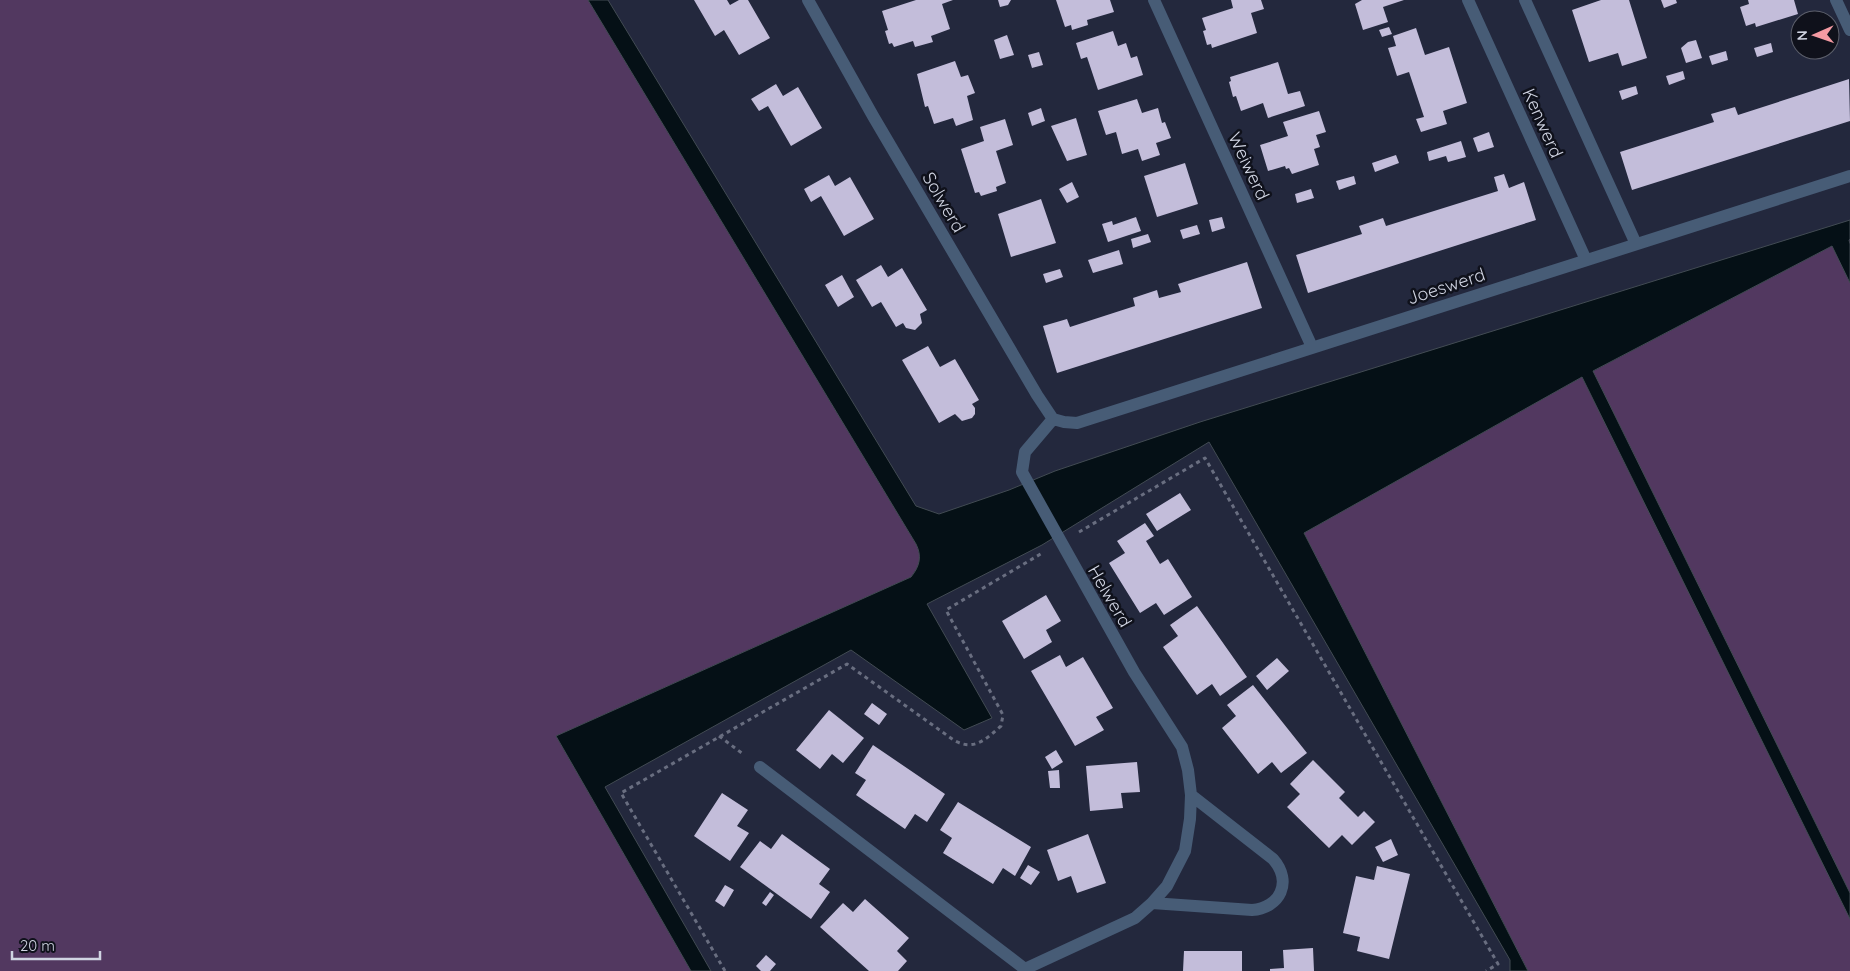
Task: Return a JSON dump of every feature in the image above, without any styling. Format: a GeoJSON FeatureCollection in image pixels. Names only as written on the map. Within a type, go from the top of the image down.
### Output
{"type":"FeatureCollection","features":[{"type":"Feature","properties":{"kind":"street","name":"Solwerd"},"geometry":{"type":"LineString","coordinates":[[808,0],[873,116],[1036,395],[1053,419]]}},
{"type":"Feature","properties":{"kind":"street","name":"Weiwerd"},"geometry":{"type":"LineString","coordinates":[[1154,0],[1312,347]]}},
{"type":"Feature","properties":{"kind":"street","name":"Kenwerd"},"geometry":{"type":"LineString","coordinates":[[1468,0],[1586,260]]}},
{"type":"Feature","properties":{"kind":"street","name":"Kenwerd"},"geometry":{"type":"LineString","coordinates":[[1525,0],[1636,244]]}},
{"type":"Feature","properties":{"kind":"street"},"geometry":{"type":"LineString","coordinates":[[1836,0],[1850,30]]}},
{"type":"Feature","properties":{"kind":"street","name":"Joeswerd"},"geometry":{"type":"LineString","coordinates":[[1053,419],[1077,423],[1850,176]]}},
{"type":"Feature","properties":{"kind":"street","name":"Helwerd"},"geometry":{"type":"LineString","coordinates":[[760,767],[1025,970],[1135,918],[1167,886],[1184,851],[1190,819],[1191,794],[1188,770],[1182,746],[1134,672],[1060,543],[1022,472],[1026,452],[1053,419]]}},
{"type":"Feature","properties":{"kind":"street"},"geometry":{"type":"LineString","coordinates":[[1152,903],[1262,910],[1279,897],[1283,887],[1281,872],[1273,859],[1191,794]]}},
{"type":"Feature","properties":{"kind":"path"},"geometry":{"type":"LineString","coordinates":[[725,971],[621,793],[847,664],[955,741],[967,745],[981,742],[1000,726],[1003,715],[946,610],[1205,458],[1498,964],[1486,971]]}},
{"type":"Feature","properties":{"kind":"path"},"geometry":{"type":"LineString","coordinates":[[719,736],[740,752]]}},
{"type":"Feature","properties":{"kind":"shaded area"},"geometry":{"type":"Polygon","coordinates":[[[0,0],[588,0],[916,544],[919,553],[918,565],[911,577],[556,736],[691,971],[0,971],[0,0]]]}},
{"type":"Feature","properties":{"kind":"shaded area"},"geometry":{"type":"Polygon","coordinates":[[[588,0],[608,0],[916,506],[939,514],[1009,490],[1055,471],[1200,422],[1850,220],[1850,283],[1832,246],[1593,371],[1850,893],[1850,919],[1582,377],[1304,533],[1528,971],[1510,971],[1510,960],[1209,442],[1042,545],[927,604],[992,718],[964,730],[851,650],[605,787],[711,971],[691,971],[556,736],[911,577],[918,565],[919,553],[916,544],[588,0]]]}},
{"type":"Feature","properties":{"kind":"shaded area"},"geometry":{"type":"Polygon","coordinates":[[[1850,239],[1850,971],[1528,971],[1304,533],[1582,377],[1832,246],[1850,239]]]}},
{"type":"Feature","properties":{"kind":"building"},"geometry":{"type":"Polygon","coordinates":[[[694,0],[727,0],[730,5],[739,0],[748,0],[770,38],[739,55],[724,30],[715,36],[694,0]]]}},
{"type":"Feature","properties":{"kind":"building"},"geometry":{"type":"Polygon","coordinates":[[[916,0],[953,0],[942,4],[950,29],[931,36],[933,42],[915,47],[913,41],[894,47],[892,43],[889,44],[885,31],[888,30],[882,11],[916,0]]]}},
{"type":"Feature","properties":{"kind":"building"},"geometry":{"type":"Polygon","coordinates":[[[998,0],[1011,0],[1008,5],[1000,7],[998,0]]]}},
{"type":"Feature","properties":{"kind":"building"},"geometry":{"type":"Polygon","coordinates":[[[1056,0],[1110,0],[1114,12],[1087,20],[1088,25],[1072,30],[1071,25],[1065,27],[1056,0]]]}},
{"type":"Feature","properties":{"kind":"building"},"geometry":{"type":"Polygon","coordinates":[[[1231,0],[1261,0],[1264,9],[1251,13],[1257,33],[1212,48],[1211,44],[1207,45],[1203,31],[1206,30],[1202,18],[1233,8],[1231,0]]]}},
{"type":"Feature","properties":{"kind":"building"},"geometry":{"type":"Polygon","coordinates":[[[1362,0],[1404,0],[1383,7],[1388,22],[1363,30],[1355,4],[1362,0]]]}},
{"type":"Feature","properties":{"kind":"building"},"geometry":{"type":"Polygon","coordinates":[[[1601,0],[1629,0],[1647,58],[1622,66],[1618,53],[1589,62],[1572,10],[1601,0]]]}},
{"type":"Feature","properties":{"kind":"building"},"geometry":{"type":"Polygon","coordinates":[[[1661,0],[1676,0],[1677,3],[1664,8],[1661,0]]]}},
{"type":"Feature","properties":{"kind":"building"},"geometry":{"type":"Polygon","coordinates":[[[1748,0],[1794,0],[1797,10],[1790,10],[1790,16],[1756,27],[1755,23],[1746,26],[1740,7],[1749,4],[1748,0]]]}},
{"type":"Feature","properties":{"kind":"building"},"geometry":{"type":"Polygon","coordinates":[[[1389,27],[1392,34],[1382,37],[1379,30],[1389,27]]]}},
{"type":"Feature","properties":{"kind":"building"},"geometry":{"type":"Polygon","coordinates":[[[1416,28],[1425,55],[1449,47],[1467,103],[1443,111],[1447,124],[1421,132],[1416,119],[1424,117],[1409,72],[1397,76],[1388,48],[1396,46],[1393,36],[1416,28]]]}},
{"type":"Feature","properties":{"kind":"building"},"geometry":{"type":"Polygon","coordinates":[[[1113,31],[1118,46],[1126,43],[1131,58],[1137,56],[1143,75],[1098,90],[1087,57],[1081,59],[1076,43],[1113,31]]]}},
{"type":"Feature","properties":{"kind":"building"},"geometry":{"type":"Polygon","coordinates":[[[1007,35],[1014,55],[1000,59],[994,40],[1007,35]]]}},
{"type":"Feature","properties":{"kind":"building"},"geometry":{"type":"Polygon","coordinates":[[[1696,40],[1702,58],[1686,63],[1681,48],[1688,42],[1696,40]]]}},
{"type":"Feature","properties":{"kind":"building"},"geometry":{"type":"Polygon","coordinates":[[[1771,43],[1773,52],[1757,57],[1754,48],[1771,43]]]}},
{"type":"Feature","properties":{"kind":"building"},"geometry":{"type":"Polygon","coordinates":[[[1726,51],[1728,60],[1712,65],[1709,56],[1726,51]]]}},
{"type":"Feature","properties":{"kind":"building"},"geometry":{"type":"Polygon","coordinates":[[[1039,52],[1043,65],[1032,68],[1028,55],[1039,52]]]}},
{"type":"Feature","properties":{"kind":"building"},"geometry":{"type":"Polygon","coordinates":[[[955,61],[961,77],[968,75],[975,93],[967,96],[973,120],[956,126],[953,118],[934,124],[928,106],[925,107],[917,74],[955,61]]]}},
{"type":"Feature","properties":{"kind":"building"},"geometry":{"type":"Polygon","coordinates":[[[1278,62],[1288,94],[1300,91],[1305,106],[1268,118],[1263,103],[1241,111],[1236,96],[1233,97],[1229,82],[1231,81],[1230,77],[1278,62]]]}},
{"type":"Feature","properties":{"kind":"building"},"geometry":{"type":"Polygon","coordinates":[[[1683,71],[1685,79],[1669,85],[1666,76],[1683,71]]]}},
{"type":"Feature","properties":{"kind":"building"},"geometry":{"type":"Polygon","coordinates":[[[1849,79],[1850,121],[1632,190],[1620,152],[1714,122],[1711,114],[1735,107],[1738,115],[1849,79]]]}},
{"type":"Feature","properties":{"kind":"building"},"geometry":{"type":"Polygon","coordinates":[[[776,84],[783,96],[798,87],[822,128],[791,146],[768,106],[759,111],[751,99],[776,84]]]}},
{"type":"Feature","properties":{"kind":"building"},"geometry":{"type":"Polygon","coordinates":[[[1636,86],[1638,94],[1622,100],[1619,91],[1636,86]]]}},
{"type":"Feature","properties":{"kind":"building"},"geometry":{"type":"Polygon","coordinates":[[[1137,99],[1142,113],[1158,108],[1162,123],[1165,122],[1171,138],[1156,143],[1160,155],[1142,161],[1138,149],[1122,154],[1116,132],[1106,135],[1098,111],[1137,99]]]}},
{"type":"Feature","properties":{"kind":"building"},"geometry":{"type":"Polygon","coordinates":[[[1041,108],[1045,121],[1032,126],[1028,113],[1041,108]]]}},
{"type":"Feature","properties":{"kind":"building"},"geometry":{"type":"Polygon","coordinates":[[[1319,111],[1326,132],[1316,135],[1320,147],[1314,149],[1319,165],[1292,174],[1289,168],[1286,169],[1285,166],[1268,171],[1260,145],[1288,136],[1283,122],[1319,111]]]}},
{"type":"Feature","properties":{"kind":"building"},"geometry":{"type":"Polygon","coordinates":[[[1076,118],[1087,155],[1067,161],[1051,126],[1076,118]]]}},
{"type":"Feature","properties":{"kind":"building"},"geometry":{"type":"Polygon","coordinates":[[[1005,119],[1013,145],[996,151],[1006,183],[996,187],[997,191],[981,196],[979,192],[975,193],[961,149],[984,141],[980,127],[1005,119]]]}},
{"type":"Feature","properties":{"kind":"building"},"geometry":{"type":"Polygon","coordinates":[[[1489,132],[1494,147],[1478,152],[1473,138],[1489,132]]]}},
{"type":"Feature","properties":{"kind":"building"},"geometry":{"type":"Polygon","coordinates":[[[1461,141],[1466,157],[1448,162],[1446,156],[1429,161],[1427,152],[1461,141]]]}},
{"type":"Feature","properties":{"kind":"building"},"geometry":{"type":"Polygon","coordinates":[[[1396,155],[1399,163],[1375,172],[1372,163],[1396,155]]]}},
{"type":"Feature","properties":{"kind":"building"},"geometry":{"type":"Polygon","coordinates":[[[1185,163],[1198,204],[1157,217],[1144,176],[1185,163]]]}},
{"type":"Feature","properties":{"kind":"building"},"geometry":{"type":"Polygon","coordinates":[[[1504,174],[1509,188],[1524,182],[1536,220],[1308,293],[1296,255],[1362,234],[1359,226],[1383,218],[1386,226],[1498,191],[1494,177],[1504,174]]]}},
{"type":"Feature","properties":{"kind":"building"},"geometry":{"type":"Polygon","coordinates":[[[829,175],[835,186],[850,177],[874,219],[844,236],[821,196],[811,202],[804,189],[829,175]]]}},
{"type":"Feature","properties":{"kind":"building"},"geometry":{"type":"Polygon","coordinates":[[[1354,176],[1356,184],[1339,190],[1336,181],[1354,176]]]}},
{"type":"Feature","properties":{"kind":"building"},"geometry":{"type":"Polygon","coordinates":[[[1072,182],[1079,197],[1067,203],[1059,189],[1072,182]]]}},
{"type":"Feature","properties":{"kind":"building"},"geometry":{"type":"Polygon","coordinates":[[[1311,189],[1314,198],[1297,203],[1295,194],[1311,189]]]}},
{"type":"Feature","properties":{"kind":"building"},"geometry":{"type":"Polygon","coordinates":[[[1041,199],[1056,243],[1011,257],[998,214],[1041,199]]]}},
{"type":"Feature","properties":{"kind":"building"},"geometry":{"type":"Polygon","coordinates":[[[1136,217],[1141,231],[1108,242],[1102,224],[1112,221],[1113,225],[1136,217]]]}},
{"type":"Feature","properties":{"kind":"building"},"geometry":{"type":"Polygon","coordinates":[[[1222,217],[1225,228],[1212,232],[1209,220],[1222,217]]]}},
{"type":"Feature","properties":{"kind":"building"},"geometry":{"type":"Polygon","coordinates":[[[1197,225],[1200,234],[1183,239],[1180,230],[1197,225]]]}},
{"type":"Feature","properties":{"kind":"building"},"geometry":{"type":"Polygon","coordinates":[[[1148,234],[1151,242],[1133,248],[1131,239],[1148,234]]]}},
{"type":"Feature","properties":{"kind":"building"},"geometry":{"type":"Polygon","coordinates":[[[1119,250],[1123,264],[1093,273],[1088,260],[1119,250]]]}},
{"type":"Feature","properties":{"kind":"building"},"geometry":{"type":"Polygon","coordinates":[[[1247,262],[1262,308],[1057,373],[1043,326],[1067,319],[1070,327],[1135,306],[1133,298],[1157,290],[1159,298],[1181,292],[1178,284],[1247,262]]]}},
{"type":"Feature","properties":{"kind":"building"},"geometry":{"type":"Polygon","coordinates":[[[881,265],[888,277],[902,268],[927,310],[920,314],[922,323],[915,330],[906,328],[903,323],[896,327],[881,302],[872,307],[856,280],[881,265]]]}},
{"type":"Feature","properties":{"kind":"building"},"geometry":{"type":"Polygon","coordinates":[[[1060,269],[1063,277],[1046,283],[1043,274],[1060,269]]]}},
{"type":"Feature","properties":{"kind":"building"},"geometry":{"type":"Polygon","coordinates":[[[842,275],[854,297],[838,307],[825,285],[842,275]]]}},
{"type":"Feature","properties":{"kind":"building"},"geometry":{"type":"Polygon","coordinates":[[[928,346],[940,367],[955,359],[979,400],[972,404],[975,408],[975,414],[972,418],[962,421],[955,414],[939,423],[902,360],[928,346]]]}},
{"type":"Feature","properties":{"kind":"building"},"geometry":{"type":"Polygon","coordinates":[[[1180,493],[1191,510],[1157,531],[1146,514],[1180,493]]]}},
{"type":"Feature","properties":{"kind":"building"},"geometry":{"type":"Polygon","coordinates":[[[1145,523],[1154,536],[1146,541],[1160,564],[1168,559],[1192,597],[1164,615],[1156,603],[1140,613],[1109,563],[1125,553],[1117,541],[1145,523]]]}},
{"type":"Feature","properties":{"kind":"building"},"geometry":{"type":"Polygon","coordinates":[[[1046,595],[1061,621],[1046,630],[1052,642],[1024,659],[1002,621],[1046,595]]]}},
{"type":"Feature","properties":{"kind":"building"},"geometry":{"type":"Polygon","coordinates":[[[1197,606],[1247,677],[1220,696],[1212,684],[1197,695],[1163,647],[1178,636],[1170,625],[1197,606]]]}},
{"type":"Feature","properties":{"kind":"building"},"geometry":{"type":"Polygon","coordinates":[[[1060,655],[1066,667],[1083,657],[1113,708],[1096,717],[1104,730],[1075,746],[1031,671],[1060,655]]]}},
{"type":"Feature","properties":{"kind":"building"},"geometry":{"type":"Polygon","coordinates":[[[1277,658],[1289,671],[1267,690],[1256,676],[1277,658]]]}},
{"type":"Feature","properties":{"kind":"building"},"geometry":{"type":"Polygon","coordinates":[[[1253,685],[1307,753],[1281,773],[1272,762],[1258,774],[1222,728],[1236,716],[1227,705],[1253,685]]]}},
{"type":"Feature","properties":{"kind":"building"},"geometry":{"type":"Polygon","coordinates":[[[872,703],[887,714],[879,725],[864,714],[872,703]]]}},
{"type":"Feature","properties":{"kind":"building"},"geometry":{"type":"Polygon","coordinates":[[[829,710],[864,738],[843,763],[832,754],[820,769],[796,750],[829,710]]]}},
{"type":"Feature","properties":{"kind":"building"},"geometry":{"type":"Polygon","coordinates":[[[873,745],[945,794],[927,822],[915,814],[905,829],[856,795],[866,780],[855,773],[873,745]]]}},
{"type":"Feature","properties":{"kind":"building"},"geometry":{"type":"Polygon","coordinates":[[[1056,750],[1063,762],[1052,769],[1045,757],[1056,750]]]}},
{"type":"Feature","properties":{"kind":"building"},"geometry":{"type":"Polygon","coordinates":[[[1313,760],[1345,792],[1339,798],[1358,817],[1364,811],[1375,822],[1352,845],[1342,835],[1329,848],[1287,807],[1300,794],[1290,784],[1313,760]]]}},
{"type":"Feature","properties":{"kind":"building"},"geometry":{"type":"Polygon","coordinates":[[[1137,762],[1140,792],[1121,793],[1123,808],[1090,811],[1086,766],[1137,762]]]}},
{"type":"Feature","properties":{"kind":"building"},"geometry":{"type":"Polygon","coordinates":[[[1059,770],[1060,788],[1050,788],[1048,771],[1059,770]]]}},
{"type":"Feature","properties":{"kind":"building"},"geometry":{"type":"Polygon","coordinates":[[[722,793],[748,810],[737,826],[749,833],[730,861],[694,836],[722,793]]]}},
{"type":"Feature","properties":{"kind":"building"},"geometry":{"type":"Polygon","coordinates":[[[958,802],[1031,847],[1015,876],[1003,868],[993,884],[943,853],[952,838],[940,830],[958,802]]]}},
{"type":"Feature","properties":{"kind":"building"},"geometry":{"type":"Polygon","coordinates":[[[782,834],[830,869],[819,884],[830,892],[811,919],[740,867],[760,841],[771,849],[782,834]]]}},
{"type":"Feature","properties":{"kind":"building"},"geometry":{"type":"Polygon","coordinates":[[[1088,834],[1106,883],[1077,893],[1071,876],[1058,881],[1047,850],[1088,834]]]}},
{"type":"Feature","properties":{"kind":"building"},"geometry":{"type":"Polygon","coordinates":[[[1391,839],[1398,855],[1383,862],[1375,847],[1391,839]]]}},
{"type":"Feature","properties":{"kind":"building"},"geometry":{"type":"Polygon","coordinates":[[[1028,865],[1040,872],[1031,885],[1020,878],[1028,865]]]}},
{"type":"Feature","properties":{"kind":"building"},"geometry":{"type":"Polygon","coordinates":[[[1377,866],[1410,874],[1389,959],[1357,951],[1360,937],[1343,933],[1356,876],[1374,880],[1377,866]]]}},
{"type":"Feature","properties":{"kind":"building"},"geometry":{"type":"Polygon","coordinates":[[[725,885],[734,890],[724,907],[715,901],[725,885]]]}},
{"type":"Feature","properties":{"kind":"building"},"geometry":{"type":"Polygon","coordinates":[[[770,892],[774,895],[766,906],[762,903],[770,892]]]}},
{"type":"Feature","properties":{"kind":"building"},"geometry":{"type":"Polygon","coordinates":[[[865,899],[909,938],[897,951],[907,961],[898,971],[869,971],[820,927],[843,903],[853,912],[865,899]]]}},
{"type":"Feature","properties":{"kind":"building"},"geometry":{"type":"Polygon","coordinates":[[[1313,948],[1314,971],[1270,971],[1270,969],[1284,968],[1283,950],[1313,948]]]}},
{"type":"Feature","properties":{"kind":"building"},"geometry":{"type":"Polygon","coordinates":[[[1184,951],[1242,951],[1242,971],[1183,971],[1184,951]]]}},
{"type":"Feature","properties":{"kind":"building"},"geometry":{"type":"Polygon","coordinates":[[[766,955],[776,964],[770,971],[761,971],[756,966],[766,955]]]}}]}
